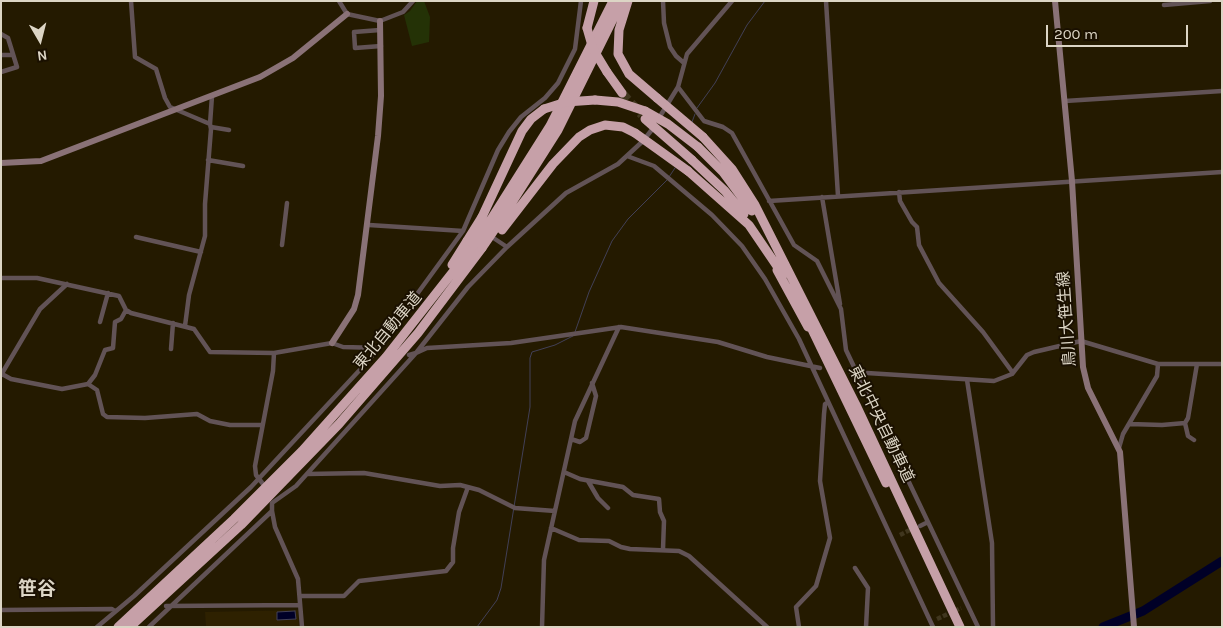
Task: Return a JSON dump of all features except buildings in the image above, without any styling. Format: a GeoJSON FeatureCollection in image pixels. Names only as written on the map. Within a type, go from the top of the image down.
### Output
{"type":"FeatureCollection","features":[{"type":"Feature","properties":{"kind":"highway"},"geometry":{"type":"LineString","coordinates":[[594,1],[587,28],[593,48],[606,72],[622,93]]}},
{"type":"Feature","properties":{"kind":"highway","name":"東北自動車道"},"geometry":{"type":"LineString","coordinates":[[493,224],[550,126],[613,1]]}},
{"type":"Feature","properties":{"kind":"highway","name":"東北自動車道"},"geometry":{"type":"LineString","coordinates":[[130,627],[279,488],[368,392],[418,333],[558,130],[622,1]]}},
{"type":"Feature","properties":{"kind":"highway"},"geometry":{"type":"LineString","coordinates":[[628,1],[618,30],[618,54],[629,74],[703,137],[732,169],[748,193],[772,249]]}},
{"type":"Feature","properties":{"kind":"highway"},"geometry":{"type":"LineString","coordinates":[[493,224],[522,131],[531,119],[544,109],[566,102],[595,100],[618,102],[668,124],[698,147],[732,184],[772,249]]}},
{"type":"Feature","properties":{"kind":"highway"},"geometry":{"type":"LineString","coordinates":[[644,115],[734,200],[772,249]]}},
{"type":"Feature","properties":{"kind":"highway"},"geometry":{"type":"LineString","coordinates":[[477,246],[493,224],[579,137],[590,130],[605,125],[617,125],[635,133],[688,171],[741,216],[772,249]]}},
{"type":"Feature","properties":{"kind":"highway","name":"東北自動車道"},"geometry":{"type":"LineString","coordinates":[[118,627],[278,476],[360,387],[477,246]]}},
{"type":"Feature","properties":{"kind":"highway","name":"東北中央自動車道"},"geometry":{"type":"LineString","coordinates":[[772,249],[818,336],[960,627]]}},
{"type":"Feature","properties":{"kind":"street"},"geometry":{"type":"LineString","coordinates":[[132,1],[135,57],[156,69],[167,103],[210,125],[229,130]]}},
{"type":"Feature","properties":{"kind":"street"},"geometry":{"type":"LineString","coordinates":[[339,1],[347,14],[380,21],[403,12],[413,1]]}},
{"type":"Feature","properties":{"kind":"street"},"geometry":{"type":"LineString","coordinates":[[97,627],[134,596],[259,478],[380,348],[469,221],[490,166],[504,140],[521,117],[551,92],[569,62],[577,42],[581,1]]}},
{"type":"Feature","properties":{"kind":"street"},"geometry":{"type":"LineString","coordinates":[[662,1],[666,37],[676,56],[684,63]]}},
{"type":"Feature","properties":{"kind":"street"},"geometry":{"type":"LineString","coordinates":[[302,627],[298,579],[275,528],[271,502],[296,486],[416,353],[468,287],[507,247],[566,193],[611,169],[627,156],[651,131],[678,87],[684,63],[693,45],[732,1]]}},
{"type":"Feature","properties":{"kind":"street"},"geometry":{"type":"LineString","coordinates":[[826,1],[838,196]]}},
{"type":"Feature","properties":{"kind":"street","name":"鳥川大笹生線"},"geometry":{"type":"LineString","coordinates":[[1055,1],[1072,181],[1083,367],[1088,388],[1119,448],[1122,463],[1134,627]]}},
{"type":"Feature","properties":{"kind":"street"},"geometry":{"type":"LineString","coordinates":[[1164,6],[1210,1]]}},
{"type":"Feature","properties":{"kind":"street"},"geometry":{"type":"LineString","coordinates":[[1,163],[41,161],[212,96],[277,68],[347,14]]}},
{"type":"Feature","properties":{"kind":"street"},"geometry":{"type":"LineString","coordinates":[[332,343],[356,303],[369,225],[381,96],[380,21]]}},
{"type":"Feature","properties":{"kind":"street"},"geometry":{"type":"LineString","coordinates":[[380,30],[354,32],[355,48],[380,46]]}},
{"type":"Feature","properties":{"kind":"street"},"geometry":{"type":"LineString","coordinates":[[1,34],[8,38],[17,67],[1,72]]}},
{"type":"Feature","properties":{"kind":"street"},"geometry":{"type":"LineString","coordinates":[[1,55],[13,55]]}},
{"type":"Feature","properties":{"kind":"street"},"geometry":{"type":"LineString","coordinates":[[678,87],[704,121],[722,127],[732,134],[794,245],[817,261],[840,308]]}},
{"type":"Feature","properties":{"kind":"street"},"geometry":{"type":"LineString","coordinates":[[1064,101],[1222,91]]}},
{"type":"Feature","properties":{"kind":"street"},"geometry":{"type":"LineString","coordinates":[[185,326],[189,295],[206,236],[212,96]]}},
{"type":"Feature","properties":{"kind":"street"},"geometry":{"type":"LineString","coordinates":[[627,156],[654,166],[667,176],[722,224],[756,265],[787,316],[812,367],[932,625],[937,620]]}},
{"type":"Feature","properties":{"kind":"street"},"geometry":{"type":"LineString","coordinates":[[208,160],[243,166]]}},
{"type":"Feature","properties":{"kind":"street"},"geometry":{"type":"LineString","coordinates":[[769,200],[1222,172]]}},
{"type":"Feature","properties":{"kind":"street"},"geometry":{"type":"LineString","coordinates":[[899,192],[900,201],[917,227],[919,245],[939,283],[983,332],[1013,372]]}},
{"type":"Feature","properties":{"kind":"street"},"geometry":{"type":"LineString","coordinates":[[822,197],[846,350],[978,627]]}},
{"type":"Feature","properties":{"kind":"street"},"geometry":{"type":"LineString","coordinates":[[282,245],[287,203]]}},
{"type":"Feature","properties":{"kind":"street"},"geometry":{"type":"LineString","coordinates":[[469,221],[507,247]]}},
{"type":"Feature","properties":{"kind":"street"},"geometry":{"type":"LineString","coordinates":[[369,225],[463,231]]}},
{"type":"Feature","properties":{"kind":"street"},"geometry":{"type":"LineString","coordinates":[[136,237],[201,252]]}},
{"type":"Feature","properties":{"kind":"street"},"geometry":{"type":"LineString","coordinates":[[1,278],[37,278],[119,296],[126,310],[185,326],[199,333],[210,352],[274,353],[332,343],[343,347],[380,348]]}},
{"type":"Feature","properties":{"kind":"street"},"geometry":{"type":"LineString","coordinates":[[67,284],[40,309],[2,374],[11,379],[62,389],[88,384],[95,375],[104,350],[114,348],[115,322],[121,319],[126,310]]}},
{"type":"Feature","properties":{"kind":"street"},"geometry":{"type":"LineString","coordinates":[[100,322],[108,293]]}},
{"type":"Feature","properties":{"kind":"street"},"geometry":{"type":"LineString","coordinates":[[171,349],[173,323]]}},
{"type":"Feature","properties":{"kind":"street"},"geometry":{"type":"LineString","coordinates":[[542,627],[544,560],[575,421],[619,327]]}},
{"type":"Feature","properties":{"kind":"street"},"geometry":{"type":"LineString","coordinates":[[409,354],[427,348],[511,343],[619,327],[718,342],[767,358],[820,368]]}},
{"type":"Feature","properties":{"kind":"street"},"geometry":{"type":"LineString","coordinates":[[851,372],[967,380],[1000,380],[1013,372],[1027,355],[1081,341],[1158,364],[1222,364]]}},
{"type":"Feature","properties":{"kind":"street"},"geometry":{"type":"LineString","coordinates":[[263,484],[255,466],[273,371],[274,353]]}},
{"type":"Feature","properties":{"kind":"street"},"geometry":{"type":"LineString","coordinates":[[1119,448],[1123,434],[1157,376],[1158,364]]}},
{"type":"Feature","properties":{"kind":"street"},"geometry":{"type":"LineString","coordinates":[[1194,440],[1188,436],[1185,423],[1188,418],[1197,364]]}},
{"type":"Feature","properties":{"kind":"street"},"geometry":{"type":"LineString","coordinates":[[967,380],[992,543],[994,627]]}},
{"type":"Feature","properties":{"kind":"street"},"geometry":{"type":"LineString","coordinates":[[571,439],[580,442],[586,438],[596,396],[592,382]]}},
{"type":"Feature","properties":{"kind":"street"},"geometry":{"type":"LineString","coordinates":[[88,384],[97,390],[103,414],[107,417],[146,418],[197,414],[210,420],[230,425],[262,425]]}},
{"type":"Feature","properties":{"kind":"street"},"geometry":{"type":"LineString","coordinates":[[799,627],[796,607],[802,598],[816,586],[830,538],[820,481],[825,404],[828,402]]}},
{"type":"Feature","properties":{"kind":"street"},"geometry":{"type":"LineString","coordinates":[[1130,424],[1162,425],[1185,423]]}},
{"type":"Feature","properties":{"kind":"street"},"geometry":{"type":"LineString","coordinates":[[564,472],[588,481],[623,487],[632,495],[659,499],[660,512],[664,521],[663,549]]}},
{"type":"Feature","properties":{"kind":"street"},"geometry":{"type":"LineString","coordinates":[[307,474],[364,473],[440,486],[468,487],[479,490],[515,508],[555,511]]}},
{"type":"Feature","properties":{"kind":"street"},"geometry":{"type":"LineString","coordinates":[[588,481],[598,498],[608,508]]}},
{"type":"Feature","properties":{"kind":"street"},"geometry":{"type":"LineString","coordinates":[[300,596],[344,596],[359,581],[438,573],[450,569],[453,562],[458,512],[468,487]]}},
{"type":"Feature","properties":{"kind":"street"},"geometry":{"type":"LineString","coordinates":[[149,627],[169,606],[272,511]]}},
{"type":"Feature","properties":{"kind":"street"},"geometry":{"type":"LineString","coordinates":[[920,526],[928,522]]}},
{"type":"Feature","properties":{"kind":"street"},"geometry":{"type":"LineString","coordinates":[[551,528],[579,540],[608,541],[630,549],[680,551],[689,556],[767,627]]}},
{"type":"Feature","properties":{"kind":"street"},"geometry":{"type":"LineString","coordinates":[[893,538],[900,535]]}},
{"type":"Feature","properties":{"kind":"street"},"geometry":{"type":"LineString","coordinates":[[855,568],[868,588],[866,627]]}},
{"type":"Feature","properties":{"kind":"street"},"geometry":{"type":"LineString","coordinates":[[134,596],[143,599]]}},
{"type":"Feature","properties":{"kind":"street"},"geometry":{"type":"LineString","coordinates":[[961,608],[968,604]]}},
{"type":"Feature","properties":{"kind":"street"},"geometry":{"type":"LineString","coordinates":[[169,606],[300,605]]}},
{"type":"Feature","properties":{"kind":"street"},"geometry":{"type":"LineString","coordinates":[[1,610],[112,609],[115,611]]}},
{"type":"Feature","properties":{"kind":"shaded area"},"geometry":{"type":"Polygon","coordinates":[[[298,610],[299,627],[206,627],[205,612],[298,610]]]}},
{"type":"Feature","properties":{"kind":"green space"},"geometry":{"type":"Polygon","coordinates":[[[417,1],[424,1],[430,17],[429,42],[412,46],[404,15],[410,11],[417,1]]]}},
{"type":"Feature","properties":{"kind":"water"},"geometry":{"type":"Polygon","coordinates":[[[295,611],[296,619],[277,620],[277,612],[295,611]]]}},
{"type":"Feature","properties":{"kind":"waterway"},"geometry":{"type":"LineString","coordinates":[[697,108],[715,83],[747,25],[765,1]]}},
{"type":"Feature","properties":{"kind":"waterway"},"geometry":{"type":"LineString","coordinates":[[692,122],[695,114]]}},
{"type":"Feature","properties":{"kind":"waterway"},"geometry":{"type":"LineString","coordinates":[[669,177],[675,168]]}},
{"type":"Feature","properties":{"kind":"waterway"},"geometry":{"type":"LineString","coordinates":[[575,332],[589,292],[612,241],[628,219],[667,180]]}},
{"type":"Feature","properties":{"kind":"waterway"},"geometry":{"type":"LineString","coordinates":[[477,627],[497,600],[501,588],[530,407],[530,358],[532,352],[555,345],[573,336]]}},
{"type":"Feature","properties":{"kind":"waterway"},"geometry":{"type":"LineString","coordinates":[[1103,627],[1143,611],[1222,561]]}},
{"type":"Feature","properties":{"kind":"tunnel"},"geometry":{"type":"LineString","coordinates":[[622,93],[642,115]]}},
{"type":"Feature","properties":{"kind":"tunnel"},"geometry":{"type":"LineString","coordinates":[[900,535],[914,528]]}},
{"type":"Feature","properties":{"kind":"tunnel"},"geometry":{"type":"LineString","coordinates":[[937,619],[961,608]]}},
{"type":"Feature","properties":{"kind":"district","name":"笹谷"},"geometry":{"type":"Point","coordinates":[37,590]}}]}
